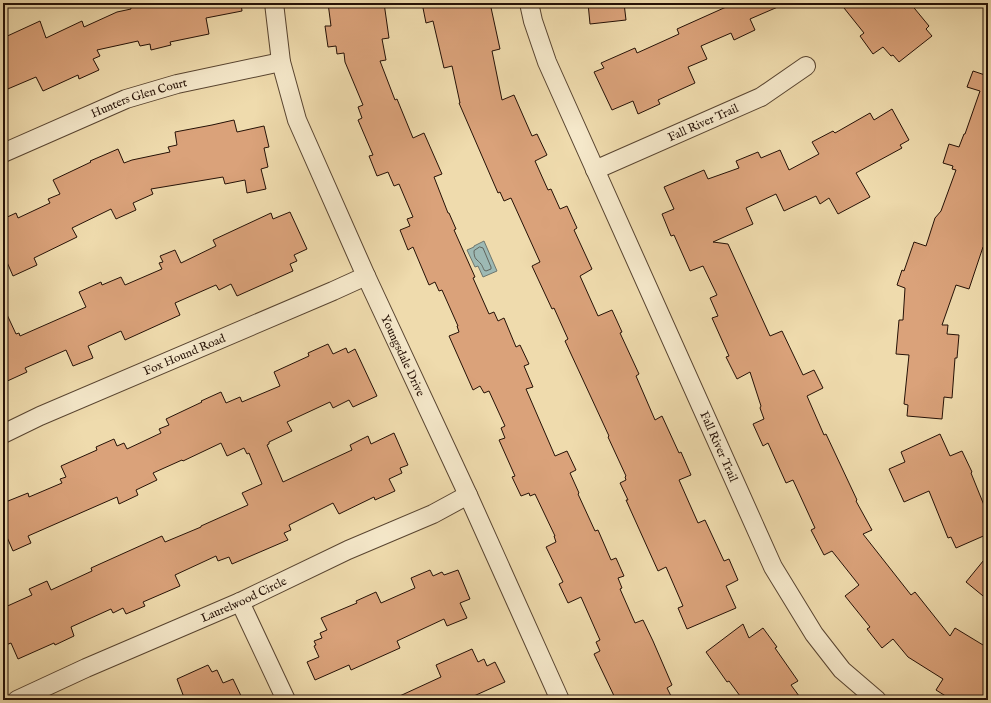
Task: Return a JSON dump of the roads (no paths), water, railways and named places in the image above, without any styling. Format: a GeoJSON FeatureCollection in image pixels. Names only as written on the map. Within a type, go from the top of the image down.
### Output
{"type":"FeatureCollection","features":[{"type":"Feature","properties":{"kind":"street","name":"Youngsdale Drive"},"geometry":{"type":"LineString","coordinates":[[274,3],[281,62],[297,120],[366,276],[468,495],[560,700]]}},
{"type":"Feature","properties":{"kind":"street","name":"Fall River Trail"},"geometry":{"type":"LineString","coordinates":[[529,3],[533,22],[547,62],[773,567],[814,634],[842,670],[877,700]]}},
{"type":"Feature","properties":{"kind":"street","name":"Hunters Glen Court"},"geometry":{"type":"LineString","coordinates":[[3,153],[126,99],[177,84],[281,62]]}},
{"type":"Feature","properties":{"kind":"street","name":"Fall River Trail"},"geometry":{"type":"LineString","coordinates":[[595,170],[761,97],[806,66]]}},
{"type":"Feature","properties":{"kind":"street","name":"Fox Hound Road"},"geometry":{"type":"LineString","coordinates":[[3,434],[40,416],[366,276]]}},
{"type":"Feature","properties":{"kind":"street","name":"Laurelwood Circle"},"geometry":{"type":"LineString","coordinates":[[17,700],[86,668],[240,602],[348,550],[434,514],[468,495]]}},
{"type":"Feature","properties":{"kind":"street"},"geometry":{"type":"LineString","coordinates":[[240,602],[286,700]]}},
{"type":"Feature","properties":{"kind":"water"},"geometry":{"type":"Polygon","coordinates":[[[484,241],[497,271],[483,277],[478,266],[475,267],[467,250],[484,241]]]}}]}
